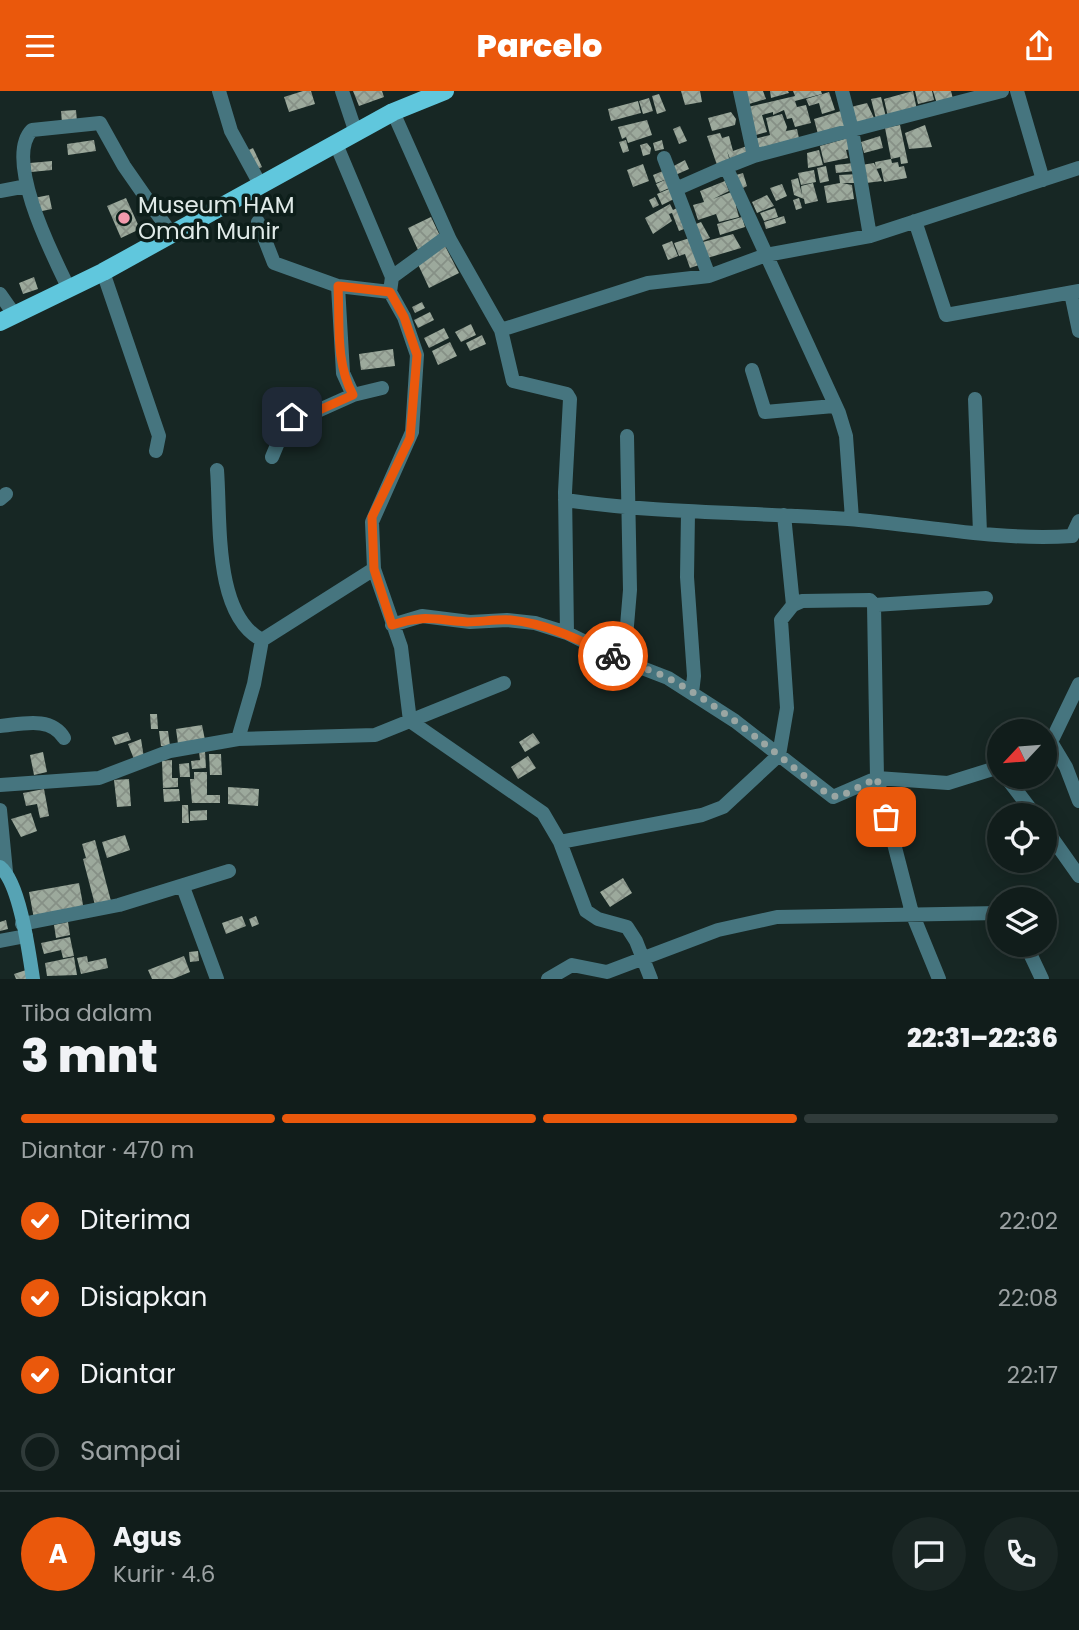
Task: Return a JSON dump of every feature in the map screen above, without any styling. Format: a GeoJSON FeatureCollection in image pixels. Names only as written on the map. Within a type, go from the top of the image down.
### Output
{"type":"FeatureCollection","features":[{"type":"Feature","properties":{"kind":"main road"},"geometry":{"type":"LineString","coordinates":[[7,318],[172,235],[393,112],[415,97],[446,91]]}},
{"type":"Feature","properties":{"kind":"street"},"geometry":{"type":"LineString","coordinates":[[219,91],[231,131],[261,186]]}},
{"type":"Feature","properties":{"kind":"street"},"geometry":{"type":"LineString","coordinates":[[342,91],[356,133]]}},
{"type":"Feature","properties":{"kind":"street"},"geometry":{"type":"LineString","coordinates":[[740,91],[754,156]]}},
{"type":"Feature","properties":{"kind":"street"},"geometry":{"type":"LineString","coordinates":[[842,91],[852,130],[870,236]]}},
{"type":"Feature","properties":{"kind":"street"},"geometry":{"type":"LineString","coordinates":[[676,189],[754,156],[972,95],[1002,91]]}},
{"type":"Feature","properties":{"kind":"street"},"geometry":{"type":"LineString","coordinates":[[1017,91],[1043,180]]}},
{"type":"Feature","properties":{"kind":"street"},"geometry":{"type":"LineString","coordinates":[[393,112],[448,236],[501,330],[514,383],[567,394],[570,399],[565,500],[567,633]]}},
{"type":"Feature","properties":{"kind":"street"},"geometry":{"type":"LineString","coordinates":[[69,289],[27,186],[24,162],[29,132],[99,122],[124,166],[172,235]]}},
{"type":"Feature","properties":{"kind":"street"},"geometry":{"type":"LineString","coordinates":[[336,144],[392,277],[390,292],[404,317],[417,355],[410,438],[372,517],[374,569],[401,647],[410,722],[536,807],[551,823],[586,911],[598,919],[626,927],[651,979]]}},
{"type":"Feature","properties":{"kind":"street"},"geometry":{"type":"LineString","coordinates":[[664,158],[709,276]]}},
{"type":"Feature","properties":{"kind":"street"},"geometry":{"type":"LineString","coordinates":[[726,167],[805,334],[846,436],[852,519]]}},
{"type":"Feature","properties":{"kind":"street"},"geometry":{"type":"LineString","coordinates":[[501,330],[648,283],[709,276],[766,255],[870,236],[1079,168]]}},
{"type":"Feature","properties":{"kind":"street"},"geometry":{"type":"LineString","coordinates":[[0,191],[27,186]]}},
{"type":"Feature","properties":{"kind":"street"},"geometry":{"type":"LineString","coordinates":[[915,221],[947,315],[1075,292],[1079,331]]}},
{"type":"Feature","properties":{"kind":"street"},"geometry":{"type":"LineString","coordinates":[[258,222],[272,262],[338,286],[390,292]]}},
{"type":"Feature","properties":{"kind":"street"},"geometry":{"type":"LineString","coordinates":[[392,277],[448,236]]}},
{"type":"Feature","properties":{"kind":"street"},"geometry":{"type":"LineString","coordinates":[[103,272],[159,436],[156,451]]}},
{"type":"Feature","properties":{"kind":"street"},"geometry":{"type":"LineString","coordinates":[[338,286],[341,359],[345,379],[353,395]]}},
{"type":"Feature","properties":{"kind":"street"},"geometry":{"type":"LineString","coordinates":[[0,293],[7,318]]}},
{"type":"Feature","properties":{"kind":"street"},"geometry":{"type":"LineString","coordinates":[[752,370],[765,412],[834,406]]}},
{"type":"Feature","properties":{"kind":"street"},"geometry":{"type":"LineString","coordinates":[[272,457],[288,419],[315,412],[353,395],[382,389]]}},
{"type":"Feature","properties":{"kind":"street"},"geometry":{"type":"LineString","coordinates":[[975,399],[981,533]]}},
{"type":"Feature","properties":{"kind":"street"},"geometry":{"type":"LineString","coordinates":[[624,661],[630,590],[627,436]]}},
{"type":"Feature","properties":{"kind":"street"},"geometry":{"type":"LineString","coordinates":[[217,470],[230,603],[243,626],[262,641]]}},
{"type":"Feature","properties":{"kind":"street"},"geometry":{"type":"LineString","coordinates":[[565,500],[627,509],[852,519],[1019,537],[1072,536],[1079,521]]}},
{"type":"Feature","properties":{"kind":"street"},"geometry":{"type":"LineString","coordinates":[[688,513],[687,577],[694,676],[692,693]]}},
{"type":"Feature","properties":{"kind":"street"},"geometry":{"type":"LineString","coordinates":[[784,515],[793,605]]}},
{"type":"Feature","properties":{"kind":"street"},"geometry":{"type":"LineString","coordinates":[[238,739],[254,684],[262,641],[374,569]]}},
{"type":"Feature","properties":{"kind":"street"},"geometry":{"type":"LineString","coordinates":[[874,605],[986,598]]}},
{"type":"Feature","properties":{"kind":"street"},"geometry":{"type":"LineString","coordinates":[[560,842],[715,811],[779,755],[787,708],[780,624],[793,605],[803,601],[868,599],[874,605],[877,778],[912,913],[939,979]]}},
{"type":"Feature","properties":{"kind":"street"},"geometry":{"type":"LineString","coordinates":[[392,625],[422,617],[470,622],[507,620],[535,623],[567,633],[624,661],[667,678],[692,693],[779,755],[829,795],[836,797],[877,778],[948,783],[987,771]]}},
{"type":"Feature","properties":{"kind":"street"},"geometry":{"type":"LineString","coordinates":[[0,785],[99,778],[170,751],[238,739],[375,735],[504,683]]}},
{"type":"Feature","properties":{"kind":"street"},"geometry":{"type":"LineString","coordinates":[[1057,727],[1079,684]]}},
{"type":"Feature","properties":{"kind":"street"},"geometry":{"type":"LineString","coordinates":[[0,726],[36,723],[51,725],[64,738]]}},
{"type":"Feature","properties":{"kind":"street"},"geometry":{"type":"LineString","coordinates":[[1057,756],[1066,767],[1079,801]]}},
{"type":"Feature","properties":{"kind":"street"},"geometry":{"type":"LineString","coordinates":[[1015,789],[1026,803]]}},
{"type":"Feature","properties":{"kind":"street"},"geometry":{"type":"LineString","coordinates":[[0,810],[3,870],[24,930],[33,979]]}},
{"type":"Feature","properties":{"kind":"street"},"geometry":{"type":"LineString","coordinates":[[1057,845],[1079,876]]}},
{"type":"Feature","properties":{"kind":"street"},"geometry":{"type":"LineString","coordinates":[[0,941],[24,930],[183,887],[229,871]]}},
{"type":"Feature","properties":{"kind":"street"},"geometry":{"type":"LineString","coordinates":[[183,887],[217,979]]}},
{"type":"Feature","properties":{"kind":"street"},"geometry":{"type":"LineString","coordinates":[[548,979],[572,965],[605,973],[718,930],[777,917],[987,913]]}},
{"type":"Feature","properties":{"kind":"street"},"geometry":{"type":"LineString","coordinates":[[1032,957],[1042,979]]}},
{"type":"Feature","properties":{"kind":"building"},"geometry":{"type":"Polygon","coordinates":[[[311,91],[315,104],[289,112],[284,97],[311,91]]]}},
{"type":"Feature","properties":{"kind":"building"},"geometry":{"type":"Polygon","coordinates":[[[353,91],[382,91],[384,97],[359,106],[353,91]]]}},
{"type":"Feature","properties":{"kind":"building"},"geometry":{"type":"Polygon","coordinates":[[[681,91],[700,91],[702,102],[685,105],[681,91]]]}},
{"type":"Feature","properties":{"kind":"building"},"geometry":{"type":"Polygon","coordinates":[[[745,91],[763,91],[766,99],[749,104],[745,91]]]}},
{"type":"Feature","properties":{"kind":"building"},"geometry":{"type":"Polygon","coordinates":[[[770,91],[788,91],[789,93],[771,98],[770,91]]]}},
{"type":"Feature","properties":{"kind":"building"},"geometry":{"type":"Polygon","coordinates":[[[793,91],[821,91],[822,94],[795,101],[797,107],[806,105],[811,123],[795,127],[792,118],[787,119],[784,110],[773,115],[773,112],[762,115],[767,132],[756,135],[748,107],[795,96],[793,91]]]}},
{"type":"Feature","properties":{"kind":"building"},"geometry":{"type":"Polygon","coordinates":[[[913,91],[917,110],[888,117],[884,99],[913,91]]]}},
{"type":"Feature","properties":{"kind":"building"},"geometry":{"type":"Polygon","coordinates":[[[915,91],[932,91],[934,100],[918,104],[915,91]]]}},
{"type":"Feature","properties":{"kind":"building"},"geometry":{"type":"Polygon","coordinates":[[[933,91],[951,91],[954,103],[938,107],[933,91]]]}},
{"type":"Feature","properties":{"kind":"building"},"geometry":{"type":"Polygon","coordinates":[[[829,92],[835,110],[822,114],[819,103],[809,106],[806,99],[829,92]]]}},
{"type":"Feature","properties":{"kind":"building"},"geometry":{"type":"Polygon","coordinates":[[[659,94],[666,111],[657,114],[652,96],[659,94]]]}},
{"type":"Feature","properties":{"kind":"building"},"geometry":{"type":"Polygon","coordinates":[[[881,97],[886,117],[876,119],[871,99],[881,97]]]}},
{"type":"Feature","properties":{"kind":"building"},"geometry":{"type":"Polygon","coordinates":[[[649,98],[653,111],[643,114],[639,101],[649,98]]]}},
{"type":"Feature","properties":{"kind":"building"},"geometry":{"type":"Polygon","coordinates":[[[638,101],[641,113],[611,121],[608,109],[638,101]]]}},
{"type":"Feature","properties":{"kind":"building"},"geometry":{"type":"Polygon","coordinates":[[[867,103],[875,120],[857,128],[851,107],[867,103]]]}},
{"type":"Feature","properties":{"kind":"building"},"geometry":{"type":"Polygon","coordinates":[[[76,110],[77,122],[62,123],[61,111],[76,110]]]}},
{"type":"Feature","properties":{"kind":"building"},"geometry":{"type":"Polygon","coordinates":[[[841,111],[846,126],[819,138],[814,119],[841,111]]]}},
{"type":"Feature","properties":{"kind":"building"},"geometry":{"type":"Polygon","coordinates":[[[731,112],[736,119],[735,125],[712,131],[708,118],[731,112]]]}},
{"type":"Feature","properties":{"kind":"building"},"geometry":{"type":"Polygon","coordinates":[[[782,114],[786,131],[797,129],[800,143],[757,154],[754,139],[770,135],[766,118],[782,114]]]}},
{"type":"Feature","properties":{"kind":"building"},"geometry":{"type":"Polygon","coordinates":[[[647,120],[652,135],[628,143],[626,137],[622,139],[618,127],[647,120]]]}},
{"type":"Feature","properties":{"kind":"building"},"geometry":{"type":"Polygon","coordinates":[[[900,125],[908,163],[901,164],[900,157],[891,159],[885,128],[900,125]]]}},
{"type":"Feature","properties":{"kind":"building"},"geometry":{"type":"Polygon","coordinates":[[[925,125],[932,147],[909,149],[905,133],[925,125]]]}},
{"type":"Feature","properties":{"kind":"building"},"geometry":{"type":"Polygon","coordinates":[[[680,126],[687,141],[679,144],[673,129],[680,126]]]}},
{"type":"Feature","properties":{"kind":"building"},"geometry":{"type":"Polygon","coordinates":[[[720,133],[722,138],[729,136],[733,151],[747,146],[750,153],[732,164],[727,151],[731,165],[718,168],[707,136],[720,133]]]}},
{"type":"Feature","properties":{"kind":"building"},"geometry":{"type":"Polygon","coordinates":[[[880,136],[883,148],[864,153],[861,142],[880,136]]]}},
{"type":"Feature","properties":{"kind":"building"},"geometry":{"type":"Polygon","coordinates":[[[848,138],[851,149],[846,150],[848,158],[824,163],[820,146],[848,138]]]}},
{"type":"Feature","properties":{"kind":"building"},"geometry":{"type":"Polygon","coordinates":[[[94,140],[96,151],[68,155],[67,144],[94,140]]]}},
{"type":"Feature","properties":{"kind":"building"},"geometry":{"type":"Polygon","coordinates":[[[626,140],[629,151],[623,153],[619,142],[626,140]]]}},
{"type":"Feature","properties":{"kind":"building"},"geometry":{"type":"Polygon","coordinates":[[[662,140],[664,149],[655,151],[653,143],[662,140]]]}},
{"type":"Feature","properties":{"kind":"building"},"geometry":{"type":"Polygon","coordinates":[[[647,143],[651,148],[650,154],[643,156],[640,145],[647,143]]]}},
{"type":"Feature","properties":{"kind":"building"},"geometry":{"type":"Polygon","coordinates":[[[253,148],[262,167],[253,171],[244,152],[253,148]]]}},
{"type":"Feature","properties":{"kind":"building"},"geometry":{"type":"Polygon","coordinates":[[[819,150],[823,165],[808,168],[807,153],[819,150]]]}},
{"type":"Feature","properties":{"kind":"building"},"geometry":{"type":"Polygon","coordinates":[[[891,159],[892,163],[898,162],[899,167],[904,166],[907,178],[884,182],[881,168],[876,169],[875,162],[891,159]]]}},
{"type":"Feature","properties":{"kind":"building"},"geometry":{"type":"Polygon","coordinates":[[[685,160],[689,169],[673,176],[670,168],[685,160]]]}},
{"type":"Feature","properties":{"kind":"building"},"geometry":{"type":"Polygon","coordinates":[[[52,161],[52,170],[31,172],[30,163],[52,161]]]}},
{"type":"Feature","properties":{"kind":"building"},"geometry":{"type":"Polygon","coordinates":[[[854,163],[855,171],[836,173],[835,165],[854,163]]]}},
{"type":"Feature","properties":{"kind":"building"},"geometry":{"type":"Polygon","coordinates":[[[874,163],[882,181],[866,183],[861,165],[874,163]]]}},
{"type":"Feature","properties":{"kind":"building"},"geometry":{"type":"Polygon","coordinates":[[[643,164],[649,181],[633,187],[627,170],[643,164]]]}},
{"type":"Feature","properties":{"kind":"building"},"geometry":{"type":"Polygon","coordinates":[[[826,166],[829,181],[820,183],[817,168],[826,166]]]}},
{"type":"Feature","properties":{"kind":"building"},"geometry":{"type":"Polygon","coordinates":[[[668,169],[674,186],[660,192],[656,184],[667,179],[656,183],[653,175],[668,169]]]}},
{"type":"Feature","properties":{"kind":"building"},"geometry":{"type":"Polygon","coordinates":[[[814,170],[816,182],[801,185],[798,173],[814,170]]]}},
{"type":"Feature","properties":{"kind":"building"},"geometry":{"type":"Polygon","coordinates":[[[743,173],[747,186],[741,189],[736,175],[743,173]]]}},
{"type":"Feature","properties":{"kind":"building"},"geometry":{"type":"Polygon","coordinates":[[[859,174],[861,183],[842,183],[852,185],[854,199],[827,203],[824,186],[840,183],[839,175],[859,174]]]}},
{"type":"Feature","properties":{"kind":"building"},"geometry":{"type":"Polygon","coordinates":[[[798,178],[802,195],[801,186],[813,183],[818,201],[805,204],[804,199],[794,195],[791,180],[798,178]]]}},
{"type":"Feature","properties":{"kind":"building"},"geometry":{"type":"Polygon","coordinates":[[[725,181],[729,191],[713,199],[734,191],[740,204],[736,206],[739,217],[719,222],[716,214],[698,220],[693,205],[704,202],[700,191],[725,181]]]}},
{"type":"Feature","properties":{"kind":"building"},"geometry":{"type":"Polygon","coordinates":[[[782,184],[787,196],[776,201],[770,188],[782,184]]]}},
{"type":"Feature","properties":{"kind":"building"},"geometry":{"type":"Polygon","coordinates":[[[674,187],[678,197],[662,205],[657,194],[674,187]]]}},
{"type":"Feature","properties":{"kind":"building"},"geometry":{"type":"Polygon","coordinates":[[[49,195],[52,209],[37,212],[34,198],[49,195]]]}},
{"type":"Feature","properties":{"kind":"building"},"geometry":{"type":"Polygon","coordinates":[[[767,195],[774,206],[757,213],[752,202],[767,195]]]}},
{"type":"Feature","properties":{"kind":"building"},"geometry":{"type":"Polygon","coordinates":[[[655,197],[659,205],[653,208],[649,200],[655,197]]]}},
{"type":"Feature","properties":{"kind":"building","name":"Museum HAM Omah Munir"},"geometry":{"type":"Polygon","coordinates":[[[126,198],[140,229],[121,238],[107,206],[126,198]]]}},
{"type":"Feature","properties":{"kind":"building"},"geometry":{"type":"Polygon","coordinates":[[[799,198],[802,208],[796,210],[793,200],[799,198]]]}},
{"type":"Feature","properties":{"kind":"building"},"geometry":{"type":"Polygon","coordinates":[[[670,204],[673,210],[681,206],[689,227],[679,231],[672,213],[669,214],[672,221],[653,234],[645,218],[670,204]]]}},
{"type":"Feature","properties":{"kind":"building"},"geometry":{"type":"Polygon","coordinates":[[[775,208],[778,217],[764,221],[760,213],[775,208]]]}},
{"type":"Feature","properties":{"kind":"building"},"geometry":{"type":"Polygon","coordinates":[[[784,216],[786,223],[766,229],[764,222],[784,216]]]}},
{"type":"Feature","properties":{"kind":"building"},"geometry":{"type":"Polygon","coordinates":[[[431,217],[441,238],[418,250],[408,228],[431,217]]]}},
{"type":"Feature","properties":{"kind":"building"},"geometry":{"type":"Polygon","coordinates":[[[742,217],[745,227],[720,235],[717,224],[742,217]]]}},
{"type":"Feature","properties":{"kind":"building"},"geometry":{"type":"Polygon","coordinates":[[[701,222],[710,238],[698,243],[691,226],[701,222]]]}},
{"type":"Feature","properties":{"kind":"building"},"geometry":{"type":"Polygon","coordinates":[[[733,234],[741,248],[704,259],[699,243],[733,234]]]}},
{"type":"Feature","properties":{"kind":"building"},"geometry":{"type":"Polygon","coordinates":[[[693,237],[702,264],[690,268],[685,254],[679,256],[674,243],[693,237]]]}},
{"type":"Feature","properties":{"kind":"building"},"geometry":{"type":"Polygon","coordinates":[[[672,241],[678,256],[668,260],[662,245],[672,241]]]}},
{"type":"Feature","properties":{"kind":"building"},"geometry":{"type":"Polygon","coordinates":[[[445,246],[459,273],[429,288],[416,260],[445,246]]]}},
{"type":"Feature","properties":{"kind":"building"},"geometry":{"type":"Polygon","coordinates":[[[34,277],[38,289],[23,294],[19,283],[34,277]]]}},
{"type":"Feature","properties":{"kind":"building"},"geometry":{"type":"Polygon","coordinates":[[[422,302],[425,308],[415,313],[412,307],[422,302]]]}},
{"type":"Feature","properties":{"kind":"building"},"geometry":{"type":"Polygon","coordinates":[[[430,312],[434,320],[418,328],[414,320],[430,312]]]}},
{"type":"Feature","properties":{"kind":"building"},"geometry":{"type":"Polygon","coordinates":[[[471,324],[476,335],[461,342],[455,332],[471,324]]]}},
{"type":"Feature","properties":{"kind":"building"},"geometry":{"type":"Polygon","coordinates":[[[444,328],[449,338],[429,348],[424,338],[444,328]]]}},
{"type":"Feature","properties":{"kind":"building"},"geometry":{"type":"Polygon","coordinates":[[[482,335],[486,344],[470,351],[466,343],[482,335]]]}},
{"type":"Feature","properties":{"kind":"building"},"geometry":{"type":"Polygon","coordinates":[[[450,342],[457,356],[438,365],[432,351],[450,342]]]}},
{"type":"Feature","properties":{"kind":"building"},"geometry":{"type":"Polygon","coordinates":[[[393,349],[395,366],[361,370],[359,354],[393,349]]]}},
{"type":"Feature","properties":{"kind":"building"},"geometry":{"type":"Polygon","coordinates":[[[150,714],[157,714],[158,729],[151,729],[150,714]]]}},
{"type":"Feature","properties":{"kind":"building"},"geometry":{"type":"Polygon","coordinates":[[[202,725],[205,740],[178,744],[176,729],[202,725]]]}},
{"type":"Feature","properties":{"kind":"building"},"geometry":{"type":"Polygon","coordinates":[[[159,731],[168,731],[170,746],[161,746],[159,731]]]}},
{"type":"Feature","properties":{"kind":"building"},"geometry":{"type":"Polygon","coordinates":[[[128,732],[131,740],[115,745],[112,737],[128,732]]]}},
{"type":"Feature","properties":{"kind":"building"},"geometry":{"type":"Polygon","coordinates":[[[533,733],[540,743],[525,752],[519,742],[533,733]]]}},
{"type":"Feature","properties":{"kind":"building"},"geometry":{"type":"Polygon","coordinates":[[[141,739],[144,758],[135,762],[128,744],[141,739]]]}},
{"type":"Feature","properties":{"kind":"building"},"geometry":{"type":"Polygon","coordinates":[[[199,751],[205,751],[206,768],[192,769],[191,761],[200,760],[199,751]]]}},
{"type":"Feature","properties":{"kind":"building"},"geometry":{"type":"Polygon","coordinates":[[[43,752],[47,772],[34,775],[30,755],[43,752]]]}},
{"type":"Feature","properties":{"kind":"building"},"geometry":{"type":"Polygon","coordinates":[[[209,754],[221,754],[222,775],[210,775],[209,754]]]}},
{"type":"Feature","properties":{"kind":"building"},"geometry":{"type":"Polygon","coordinates":[[[528,756],[536,768],[518,779],[511,767],[528,756]]]}},
{"type":"Feature","properties":{"kind":"building"},"geometry":{"type":"Polygon","coordinates":[[[172,760],[172,778],[178,778],[178,787],[163,788],[162,761],[172,760]]]}},
{"type":"Feature","properties":{"kind":"building"},"geometry":{"type":"Polygon","coordinates":[[[189,763],[190,777],[180,777],[179,764],[189,763]]]}},
{"type":"Feature","properties":{"kind":"building"},"geometry":{"type":"Polygon","coordinates":[[[194,772],[207,772],[207,795],[220,795],[220,803],[192,803],[190,779],[194,779],[194,772]]]}},
{"type":"Feature","properties":{"kind":"building"},"geometry":{"type":"Polygon","coordinates":[[[129,779],[131,806],[117,807],[114,780],[129,779]]]}},
{"type":"Feature","properties":{"kind":"building"},"geometry":{"type":"Polygon","coordinates":[[[228,787],[259,789],[258,806],[228,804],[228,787]]]}},
{"type":"Feature","properties":{"kind":"building"},"geometry":{"type":"Polygon","coordinates":[[[44,789],[49,816],[40,818],[37,804],[26,806],[23,793],[44,789]]]}},
{"type":"Feature","properties":{"kind":"building"},"geometry":{"type":"Polygon","coordinates":[[[163,789],[179,789],[180,801],[164,802],[163,789]]]}},
{"type":"Feature","properties":{"kind":"building"},"geometry":{"type":"Polygon","coordinates":[[[182,805],[188,805],[189,823],[182,823],[182,805]]]}},
{"type":"Feature","properties":{"kind":"building"},"geometry":{"type":"Polygon","coordinates":[[[207,810],[207,820],[190,821],[190,811],[207,810]]]}},
{"type":"Feature","properties":{"kind":"building"},"geometry":{"type":"Polygon","coordinates":[[[31,813],[37,831],[21,837],[11,819],[31,813]]]}},
{"type":"Feature","properties":{"kind":"building"},"geometry":{"type":"Polygon","coordinates":[[[125,835],[130,850],[107,858],[102,842],[125,835]]]}},
{"type":"Feature","properties":{"kind":"building"},"geometry":{"type":"Polygon","coordinates":[[[95,840],[112,905],[96,909],[83,859],[86,858],[82,844],[95,840]]]}},
{"type":"Feature","properties":{"kind":"building"},"geometry":{"type":"Polygon","coordinates":[[[623,878],[632,893],[610,907],[600,892],[623,878]]]}},
{"type":"Feature","properties":{"kind":"building"},"geometry":{"type":"Polygon","coordinates":[[[79,883],[84,910],[34,919],[29,892],[79,883]]]}},
{"type":"Feature","properties":{"kind":"building"},"geometry":{"type":"Polygon","coordinates":[[[242,916],[246,926],[226,934],[222,923],[242,916]]]}},
{"type":"Feature","properties":{"kind":"building"},"geometry":{"type":"Polygon","coordinates":[[[256,916],[259,924],[252,927],[249,919],[256,916]]]}},
{"type":"Feature","properties":{"kind":"building"},"geometry":{"type":"Polygon","coordinates":[[[6,920],[8,929],[0,931],[0,922],[6,920]]]}},
{"type":"Feature","properties":{"kind":"building"},"geometry":{"type":"Polygon","coordinates":[[[68,922],[70,935],[56,938],[54,925],[68,922]]]}},
{"type":"Feature","properties":{"kind":"building"},"geometry":{"type":"Polygon","coordinates":[[[70,937],[74,956],[63,958],[61,950],[44,954],[41,943],[70,937]]]}},
{"type":"Feature","properties":{"kind":"building"},"geometry":{"type":"Polygon","coordinates":[[[198,951],[199,961],[190,962],[189,952],[198,951]]]}},
{"type":"Feature","properties":{"kind":"building"},"geometry":{"type":"Polygon","coordinates":[[[87,956],[88,962],[106,958],[108,968],[81,974],[77,958],[87,956]]]}},
{"type":"Feature","properties":{"kind":"building"},"geometry":{"type":"Polygon","coordinates":[[[184,956],[190,972],[173,979],[152,979],[148,970],[184,956]]]}},
{"type":"Feature","properties":{"kind":"building"},"geometry":{"type":"Polygon","coordinates":[[[74,957],[77,975],[47,976],[45,963],[74,957]]]}},
{"type":"Feature","properties":{"kind":"building"},"geometry":{"type":"Polygon","coordinates":[[[29,969],[26,979],[16,979],[14,974],[29,969]]]}},
{"type":"Feature","properties":{"kind":"way so far"},"geometry":{"type":"LineString","coordinates":[[613,656],[667,678],[692,693],[735,721],[829,795],[839,797],[877,778],[886,817]]}},
{"type":"Feature","properties":{"kind":"place","name":"Museum HAM Omah Munir"},"geometry":{"type":"Point","coordinates":[124,218]}},
{"type":"Feature","properties":{"kind":"route"},"geometry":{"type":"LineString","coordinates":[[292,417],[315,412],[353,395],[343,373],[341,359],[338,286],[390,292],[414,340],[417,355],[412,432],[372,517],[374,569],[392,625],[415,617],[470,622],[507,620],[535,623],[567,633],[613,656]]}}]}
